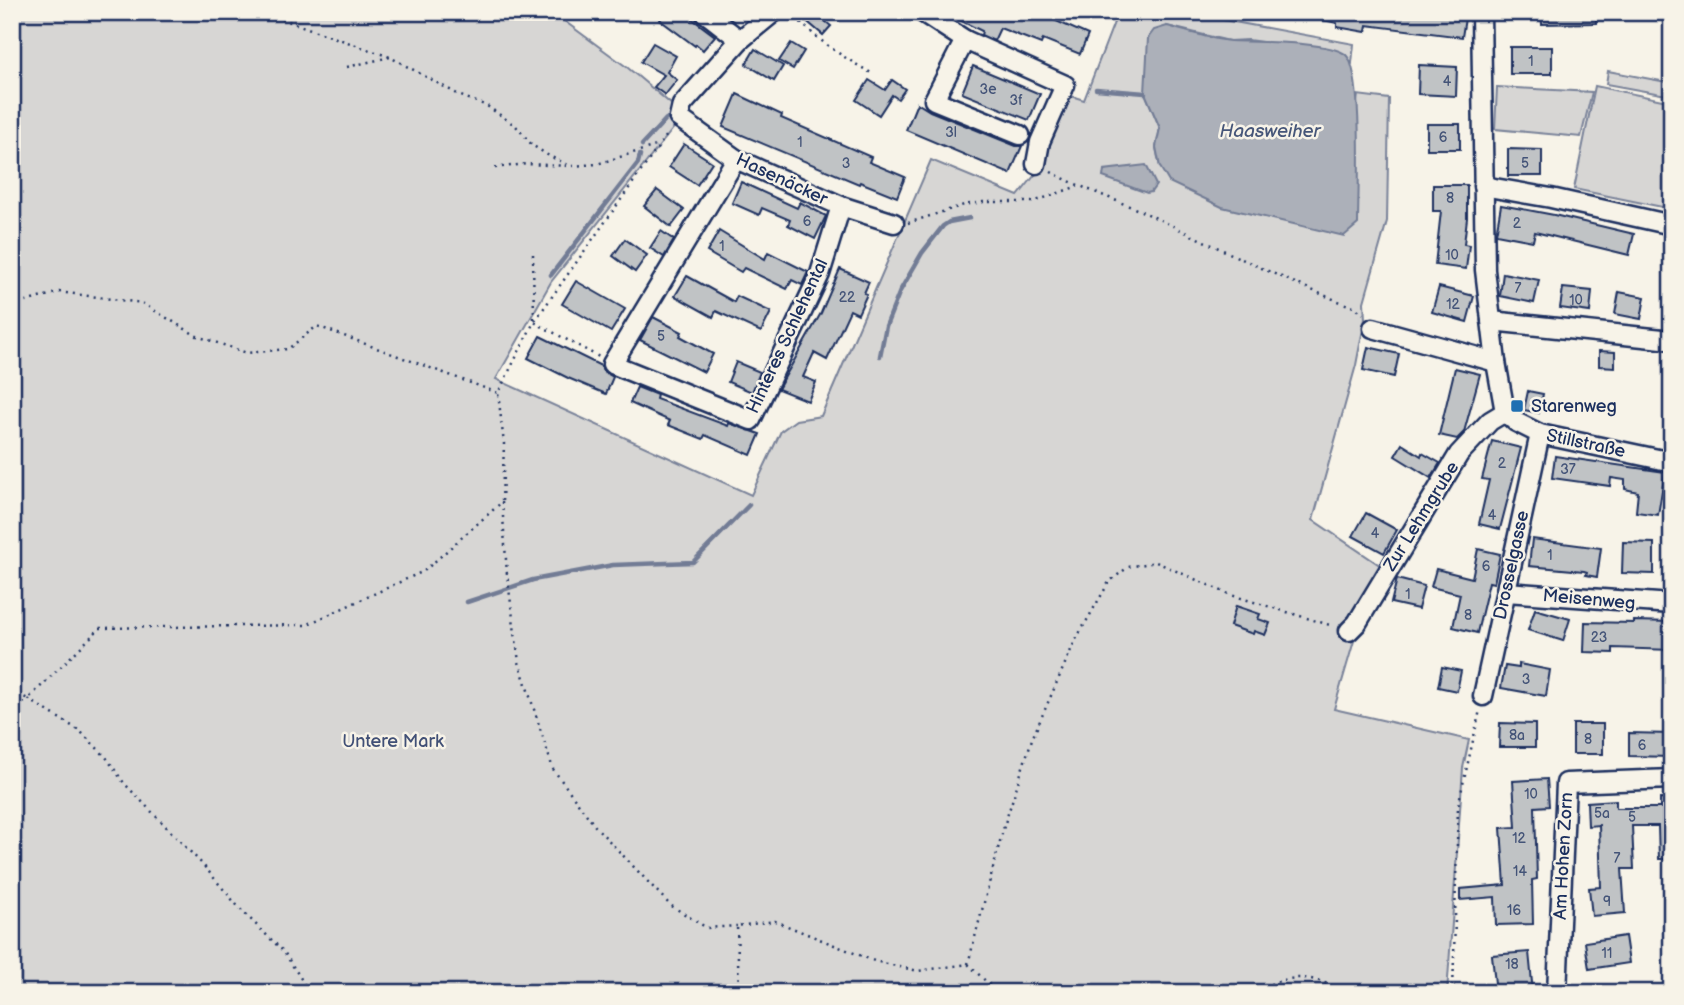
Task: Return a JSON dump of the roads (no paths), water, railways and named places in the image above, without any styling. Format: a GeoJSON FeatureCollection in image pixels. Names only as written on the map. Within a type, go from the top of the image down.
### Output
{"type":"FeatureCollection","features":[{"type":"Feature","properties":{"kind":"street"},"geometry":{"type":"LineString","coordinates":[[704,12],[740,40],[774,12]]}},
{"type":"Feature","properties":{"kind":"street"},"geometry":{"type":"LineString","coordinates":[[922,12],[965,40],[1065,85],[1040,142],[1036,164]]}},
{"type":"Feature","properties":{"kind":"street"},"geometry":{"type":"LineString","coordinates":[[1481,12],[1485,270],[1505,412]]}},
{"type":"Feature","properties":{"kind":"street","name":"Hasenäcker"},"geometry":{"type":"LineString","coordinates":[[740,40],[682,105],[679,118],[736,159],[841,206],[894,223]]}},
{"type":"Feature","properties":{"kind":"street"},"geometry":{"type":"LineString","coordinates":[[965,40],[934,100],[1020,135]]}},
{"type":"Feature","properties":{"kind":"street","name":"Hinteres Schlehental"},"geometry":{"type":"LineString","coordinates":[[736,159],[612,364],[751,420],[820,274],[841,206]]}},
{"type":"Feature","properties":{"kind":"street"},"geometry":{"type":"LineString","coordinates":[[1483,186],[1672,225]]}},
{"type":"Feature","properties":{"kind":"street"},"geometry":{"type":"LineString","coordinates":[[1491,321],[1672,340]]}},
{"type":"Feature","properties":{"kind":"street"},"geometry":{"type":"LineString","coordinates":[[1373,328],[1496,362]]}},
{"type":"Feature","properties":{"kind":"street","name":"Stillstraße"},"geometry":{"type":"LineString","coordinates":[[1505,412],[1516,422],[1540,434],[1672,461]]}},
{"type":"Feature","properties":{"kind":"street","name":"Zur Lehmgrube"},"geometry":{"type":"LineString","coordinates":[[1349,631],[1357,623],[1459,454],[1490,421],[1505,412]]}},
{"type":"Feature","properties":{"kind":"street","name":"Drosselgasse"},"geometry":{"type":"LineString","coordinates":[[1482,696],[1540,434]]}},
{"type":"Feature","properties":{"kind":"street","name":"Meisenweg"},"geometry":{"type":"LineString","coordinates":[[1506,592],[1672,604]]}},
{"type":"Feature","properties":{"kind":"street","name":"Am Hohen Zorn"},"geometry":{"type":"LineString","coordinates":[[1557,993],[1566,783],[1672,779]]}},
{"type":"Feature","properties":{"kind":"water","name":"Haasweiher"},"geometry":{"type":"Polygon","coordinates":[[[1167,26],[1222,40],[1309,45],[1338,50],[1346,55],[1352,66],[1358,108],[1358,224],[1344,236],[1222,207],[1169,182],[1160,167],[1156,147],[1160,128],[1145,93],[1148,38],[1154,30],[1167,26]]]}},
{"type":"Feature","properties":{"kind":"water"},"geometry":{"type":"Polygon","coordinates":[[[1146,165],[1156,185],[1151,192],[1147,193],[1103,177],[1104,170],[1146,165]]]}},
{"type":"Feature","properties":{"kind":"waterway"},"geometry":{"type":"LineString","coordinates":[[1096,89],[1145,93]]}},
{"type":"Feature","properties":{"kind":"waterway"},"geometry":{"type":"LineString","coordinates":[[642,145],[666,119],[673,116]]}},
{"type":"Feature","properties":{"kind":"waterway"},"geometry":{"type":"LineString","coordinates":[[551,275],[638,163],[640,155]]}},
{"type":"Feature","properties":{"kind":"waterway"},"geometry":{"type":"LineString","coordinates":[[880,356],[886,326],[900,291],[922,253],[943,226],[949,222],[970,218]]}},
{"type":"Feature","properties":{"kind":"waterway"},"geometry":{"type":"LineString","coordinates":[[467,602],[533,580],[613,565],[693,562],[749,505]]}},
{"type":"Feature","properties":{"kind":"place","name":"Starenweg"},"geometry":{"type":"Point","coordinates":[1517,406]}},
{"type":"Feature","properties":{"kind":"park label","name":"Untere Mark"},"geometry":{"type":"Point","coordinates":[393,741]}}]}
